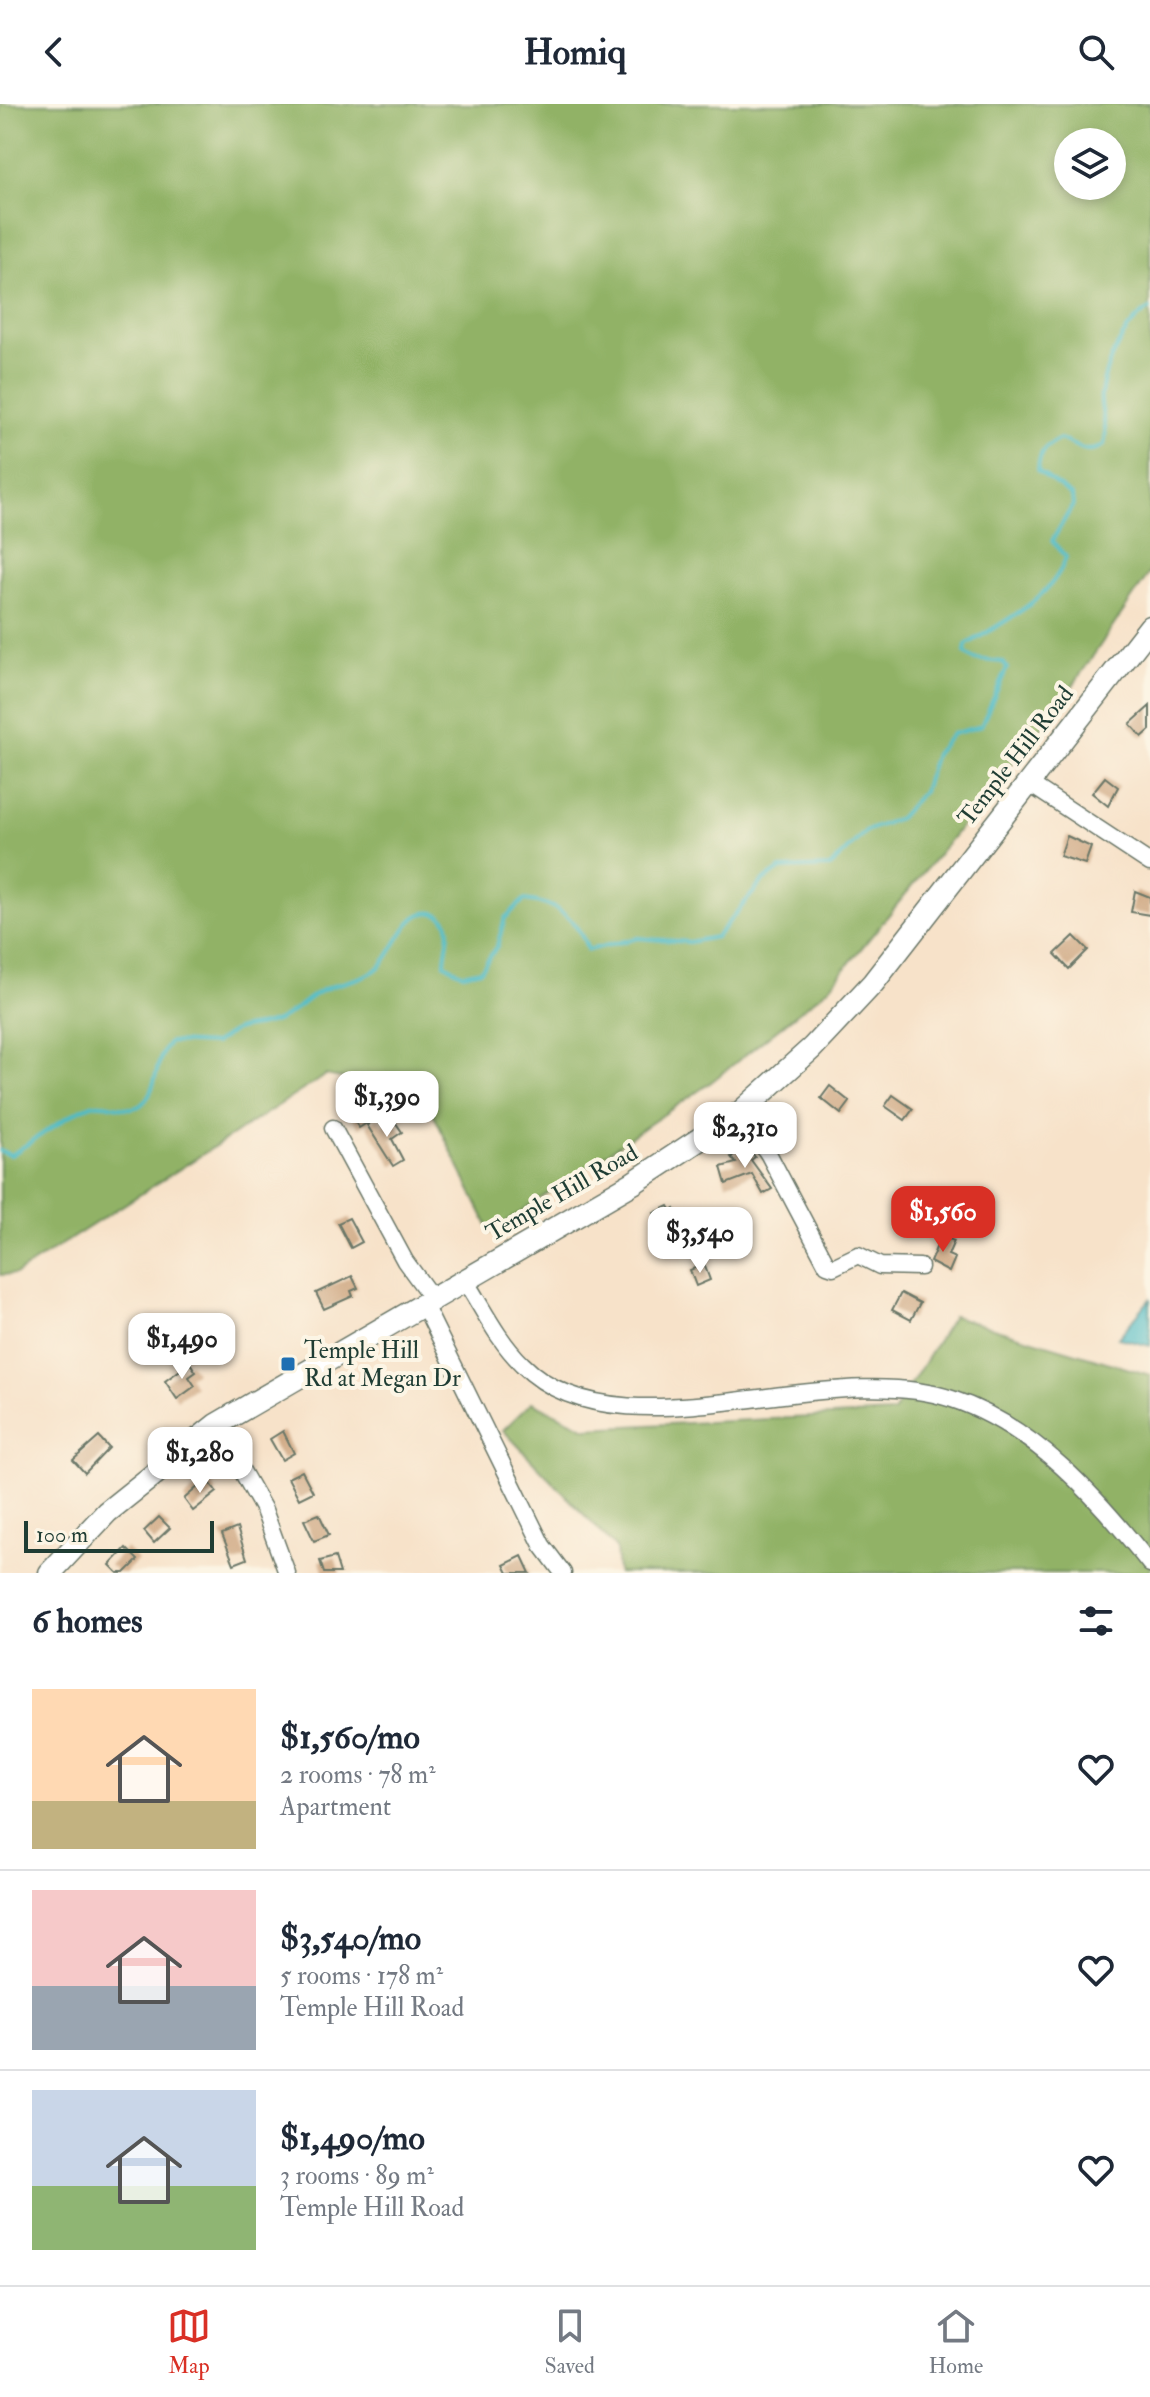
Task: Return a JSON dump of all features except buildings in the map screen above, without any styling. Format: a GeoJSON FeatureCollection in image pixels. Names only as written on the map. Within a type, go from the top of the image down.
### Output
{"type":"FeatureCollection","features":[{"type":"Feature","properties":{"kind":"main road","name":"Temple Hill Road"},"geometry":{"type":"LineString","coordinates":[[50,1573],[107,1512],[216,1425],[633,1183],[741,1112],[812,1048],[864,994],[1027,782],[1146,641]]}},
{"type":"Feature","properties":{"kind":"street"},"geometry":{"type":"LineString","coordinates":[[1027,782],[1150,863]]}},
{"type":"Feature","properties":{"kind":"street"},"geometry":{"type":"LineString","coordinates":[[741,1112],[769,1155],[827,1265],[833,1267],[858,1255],[880,1266],[920,1267]]}},
{"type":"Feature","properties":{"kind":"street"},"geometry":{"type":"LineString","coordinates":[[333,1128],[427,1300],[542,1545],[563,1573]]}},
{"type":"Feature","properties":{"kind":"street"},"geometry":{"type":"LineString","coordinates":[[464,1279],[521,1364],[555,1389],[581,1402],[615,1408],[650,1408],[854,1389],[921,1393],[960,1402],[1037,1446],[1116,1522],[1150,1564]]}},
{"type":"Feature","properties":{"kind":"street"},"geometry":{"type":"LineString","coordinates":[[216,1425],[264,1510],[287,1573]]}},
{"type":"Feature","properties":{"kind":"green space"},"geometry":{"type":"Polygon","coordinates":[[[0,104],[1150,104],[1150,572],[1059,706],[829,988],[710,1083],[491,1232],[424,1095],[326,1075],[16,1274],[0,1275],[0,104]]]}},
{"type":"Feature","properties":{"kind":"green space"},"geometry":{"type":"Polygon","coordinates":[[[953,1316],[1150,1375],[1150,1573],[618,1573],[616,1548],[503,1430],[532,1402],[586,1428],[893,1413],[953,1316]]]}},
{"type":"Feature","properties":{"kind":"water"},"geometry":{"type":"Polygon","coordinates":[[[1150,1299],[1150,1346],[1118,1338],[1150,1299]]]}},
{"type":"Feature","properties":{"kind":"waterway"},"geometry":{"type":"LineString","coordinates":[[0,1151],[11,1155],[66,1118],[96,1104],[127,1108],[138,1106],[152,1089],[161,1056],[170,1042],[215,1044],[239,1029],[282,1018],[324,989],[374,971],[417,916],[426,913],[444,918],[449,929],[445,964],[463,974],[481,970],[497,946],[505,918],[524,900],[547,905],[565,914],[588,950],[638,938],[689,942],[716,937],[763,881],[781,869],[830,867],[866,831],[899,818],[923,791],[935,754],[952,734],[981,726],[1007,668],[1003,662],[974,659],[965,653],[966,645],[1038,598],[1059,572],[1066,557],[1052,541],[1073,505],[1072,496],[1038,471],[1039,459],[1046,448],[1060,439],[1087,450],[1104,445],[1101,394],[1107,370],[1124,335],[1150,309]]}},
{"type":"Feature","properties":{"kind":"place","name":"Temple Hill Rd at Megan Dr"},"geometry":{"type":"Point","coordinates":[288,1364]}}]}
